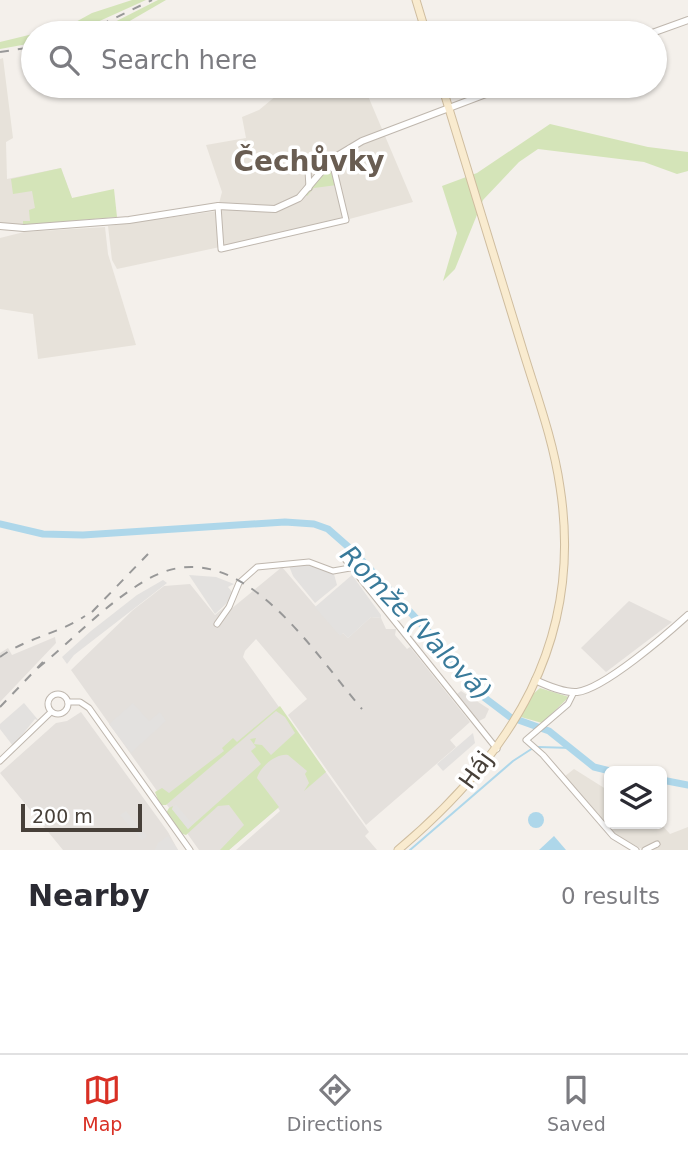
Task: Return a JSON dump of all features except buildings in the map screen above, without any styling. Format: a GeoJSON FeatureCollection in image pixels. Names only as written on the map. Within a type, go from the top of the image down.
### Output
{"type":"FeatureCollection","features":[{"type":"Feature","properties":{"kind":"main road"},"geometry":{"type":"LineString","coordinates":[[416,0],[422,21]]}},
{"type":"Feature","properties":{"kind":"main road"},"geometry":{"type":"LineString","coordinates":[[446,98],[549,435],[561,490],[564,541],[560,592],[552,633],[536,680],[497,749]]}},
{"type":"Feature","properties":{"kind":"main road","name":"Háj"},"geometry":{"type":"LineString","coordinates":[[397,850],[472,781],[497,749]]}},
{"type":"Feature","properties":{"kind":"street"},"geometry":{"type":"LineString","coordinates":[[667,28],[688,20]]}},
{"type":"Feature","properties":{"kind":"street"},"geometry":{"type":"LineString","coordinates":[[0,226],[24,228],[104,221],[218,206],[275,209],[299,198],[329,163],[362,141],[474,98]]}},
{"type":"Feature","properties":{"kind":"street"},"geometry":{"type":"LineString","coordinates":[[218,206],[220,248],[343,222],[347,218],[334,170],[329,163],[319,159],[309,169],[309,188]]}},
{"type":"Feature","properties":{"kind":"street","name":"Háj"},"geometry":{"type":"LineString","coordinates":[[344,558],[497,749]]}},
{"type":"Feature","properties":{"kind":"street"},"geometry":{"type":"LineString","coordinates":[[217,624],[229,607],[239,583],[257,568],[309,562],[333,570],[353,570]]}},
{"type":"Feature","properties":{"kind":"street"},"geometry":{"type":"LineString","coordinates":[[536,680],[574,692],[588,689],[638,656],[688,615]]}},
{"type":"Feature","properties":{"kind":"street","name":"Háj"},"geometry":{"type":"LineString","coordinates":[[574,692],[570,703],[526,740],[613,836],[636,850]]}},
{"type":"Feature","properties":{"kind":"street"},"geometry":{"type":"LineString","coordinates":[[51,712],[48,705],[52,696],[62,695],[68,702],[80,702],[88,706],[190,850]]}},
{"type":"Feature","properties":{"kind":"street"},"geometry":{"type":"LineString","coordinates":[[0,761],[51,712],[64,713],[68,702]]}},
{"type":"Feature","properties":{"kind":"street"},"geometry":{"type":"LineString","coordinates":[[645,850],[657,844]]}},
{"type":"Feature","properties":{"kind":"shaded area"},"geometry":{"type":"Polygon","coordinates":[[[3,58],[13,138],[6,142],[7,179],[61,168],[72,198],[75,220],[23,226],[0,224],[0,59],[3,58]]]}},
{"type":"Feature","properties":{"kind":"shaded area"},"geometry":{"type":"Polygon","coordinates":[[[274,98],[369,98],[413,202],[342,221],[117,269],[112,260],[108,226],[217,211],[222,192],[206,145],[246,138],[242,117],[259,110],[274,98]]]}},
{"type":"Feature","properties":{"kind":"shaded area"},"geometry":{"type":"Polygon","coordinates":[[[105,227],[108,254],[136,345],[38,359],[33,314],[0,309],[0,238],[24,232],[105,227]]]}},
{"type":"Feature","properties":{"kind":"shaded area"},"geometry":{"type":"Polygon","coordinates":[[[308,564],[334,574],[337,585],[315,603],[293,576],[289,566],[308,564]]]}},
{"type":"Feature","properties":{"kind":"shaded area"},"geometry":{"type":"Polygon","coordinates":[[[282,567],[340,635],[343,633],[348,638],[371,617],[381,618],[386,629],[396,629],[395,635],[407,649],[410,647],[470,722],[450,740],[456,747],[366,825],[288,715],[307,699],[256,639],[245,651],[243,657],[369,832],[365,836],[377,850],[236,850],[280,811],[278,808],[229,850],[199,850],[71,670],[133,610],[164,586],[190,584],[215,615],[227,605],[231,609],[282,567]]]}},
{"type":"Feature","properties":{"kind":"shaded area"},"geometry":{"type":"Polygon","coordinates":[[[189,575],[216,577],[234,584],[228,587],[233,593],[215,614],[189,575]]]}},
{"type":"Feature","properties":{"kind":"shaded area"},"geometry":{"type":"Polygon","coordinates":[[[352,575],[381,618],[371,617],[348,638],[343,633],[340,636],[315,607],[352,575]]]}},
{"type":"Feature","properties":{"kind":"shaded area"},"geometry":{"type":"Polygon","coordinates":[[[163,580],[167,583],[74,655],[67,664],[62,657],[91,631],[137,595],[163,580]]]}},
{"type":"Feature","properties":{"kind":"shaded area"},"geometry":{"type":"Polygon","coordinates":[[[629,601],[672,622],[606,672],[581,648],[629,601]]]}},
{"type":"Feature","properties":{"kind":"shaded area"},"geometry":{"type":"Polygon","coordinates":[[[55,637],[56,643],[0,702],[0,653],[8,648],[12,655],[55,637]]]}},
{"type":"Feature","properties":{"kind":"shaded area"},"geometry":{"type":"Polygon","coordinates":[[[461,691],[489,709],[485,718],[479,721],[470,712],[457,694],[461,691]]]}},
{"type":"Feature","properties":{"kind":"shaded area"},"geometry":{"type":"Polygon","coordinates":[[[24,703],[39,721],[35,719],[13,746],[0,729],[0,724],[24,703]]]}},
{"type":"Feature","properties":{"kind":"shaded area"},"geometry":{"type":"Polygon","coordinates":[[[133,703],[149,721],[160,712],[166,721],[131,753],[109,724],[133,703]]]}},
{"type":"Feature","properties":{"kind":"shaded area"},"geometry":{"type":"Polygon","coordinates":[[[81,712],[168,832],[178,850],[63,850],[0,773],[56,723],[67,721],[81,712]]]}},
{"type":"Feature","properties":{"kind":"shaded area"},"geometry":{"type":"Polygon","coordinates":[[[473,733],[475,743],[443,771],[437,764],[473,733]]]}},
{"type":"Feature","properties":{"kind":"shaded area"},"geometry":{"type":"Polygon","coordinates":[[[574,769],[604,788],[604,824],[564,777],[574,769]]]}},
{"type":"Feature","properties":{"kind":"shaded area"},"geometry":{"type":"Polygon","coordinates":[[[176,805],[191,822],[199,818],[188,829],[172,809],[176,805]]]}},
{"type":"Feature","properties":{"kind":"shaded area"},"geometry":{"type":"Polygon","coordinates":[[[126,811],[147,836],[142,840],[120,815],[126,811]]]}},
{"type":"Feature","properties":{"kind":"shaded area"},"geometry":{"type":"Polygon","coordinates":[[[688,827],[688,850],[644,850],[609,829],[666,829],[670,834],[688,827]]]}},
{"type":"Feature","properties":{"kind":"shaded area"},"geometry":{"type":"Polygon","coordinates":[[[168,836],[178,850],[155,850],[158,843],[168,836]]]}},
{"type":"Feature","properties":{"kind":"green space"},"geometry":{"type":"Polygon","coordinates":[[[132,0],[146,0],[100,21],[77,21],[92,13],[132,0]]]}},
{"type":"Feature","properties":{"kind":"green space"},"geometry":{"type":"Polygon","coordinates":[[[158,0],[166,0],[130,21],[117,21],[158,0]]]}},
{"type":"Feature","properties":{"kind":"green space"},"geometry":{"type":"Polygon","coordinates":[[[21,37],[21,45],[0,49],[0,42],[21,37]]]}},
{"type":"Feature","properties":{"kind":"green space"},"geometry":{"type":"Polygon","coordinates":[[[550,124],[648,147],[688,152],[688,171],[677,174],[644,162],[538,149],[519,162],[483,200],[455,269],[443,281],[457,233],[442,186],[477,173],[550,124]]]}},
{"type":"Feature","properties":{"kind":"green space"},"geometry":{"type":"Polygon","coordinates":[[[328,167],[337,185],[314,188],[307,196],[305,194],[328,167]]]}},
{"type":"Feature","properties":{"kind":"green space"},"geometry":{"type":"Polygon","coordinates":[[[61,168],[72,198],[114,189],[117,217],[23,225],[23,221],[30,221],[29,210],[35,208],[32,191],[13,194],[11,179],[61,168]]]}},
{"type":"Feature","properties":{"kind":"green space"},"geometry":{"type":"Polygon","coordinates":[[[540,688],[569,697],[542,723],[521,717],[532,695],[540,688]]]}},
{"type":"Feature","properties":{"kind":"green space"},"geometry":{"type":"Polygon","coordinates":[[[280,706],[326,772],[304,791],[309,783],[305,774],[307,771],[288,755],[279,756],[269,762],[261,769],[257,778],[279,807],[229,850],[220,850],[244,825],[229,805],[218,806],[186,835],[180,833],[166,813],[169,808],[173,806],[172,809],[188,829],[261,764],[251,751],[256,747],[250,739],[256,738],[254,744],[262,745],[271,755],[295,733],[285,717],[276,711],[166,805],[160,805],[155,792],[162,788],[169,793],[224,751],[222,748],[233,738],[237,742],[280,706]]]}},
{"type":"Feature","properties":{"kind":"water"},"geometry":{"type":"Polygon","coordinates":[[[536,812],[542,814],[542,826],[536,828],[530,826],[528,820],[530,814],[536,812]]]}},
{"type":"Feature","properties":{"kind":"water"},"geometry":{"type":"Polygon","coordinates":[[[554,836],[566,850],[539,850],[554,836]]]}},
{"type":"Feature","properties":{"kind":"waterway","name":"Romže (Valová)"},"geometry":{"type":"LineString","coordinates":[[0,524],[43,534],[83,535],[285,522],[314,524],[328,529],[353,551],[439,643],[473,689],[510,717],[549,731],[594,767],[604,770]]}},
{"type":"Feature","properties":{"kind":"waterway"},"geometry":{"type":"LineString","coordinates":[[538,747],[572,748]]}},
{"type":"Feature","properties":{"kind":"waterway"},"geometry":{"type":"LineString","coordinates":[[410,850],[513,761],[533,748]]}},
{"type":"Feature","properties":{"kind":"waterway","name":"Romže (Valová)"},"geometry":{"type":"LineString","coordinates":[[667,781],[688,785]]}},
{"type":"Feature","properties":{"kind":"railway"},"geometry":{"type":"LineString","coordinates":[[109,21],[152,0]]}},
{"type":"Feature","properties":{"kind":"railway"},"geometry":{"type":"LineString","coordinates":[[0,52],[21,49]]}},
{"type":"Feature","properties":{"kind":"railway"},"geometry":{"type":"LineString","coordinates":[[92,612],[148,554]]}},
{"type":"Feature","properties":{"kind":"railway"},"geometry":{"type":"LineString","coordinates":[[38,668],[106,609],[150,578],[183,567],[214,570],[243,583],[271,604],[296,629],[362,709]]}},
{"type":"Feature","properties":{"kind":"railway"},"geometry":{"type":"LineString","coordinates":[[0,657],[20,645],[85,616]]}},
{"type":"Feature","properties":{"kind":"railway"},"geometry":{"type":"LineString","coordinates":[[0,707],[43,662]]}},
{"type":"Feature","properties":{"kind":"district","name":"Čechůvky"},"geometry":{"type":"Point","coordinates":[309,161]}}]}
